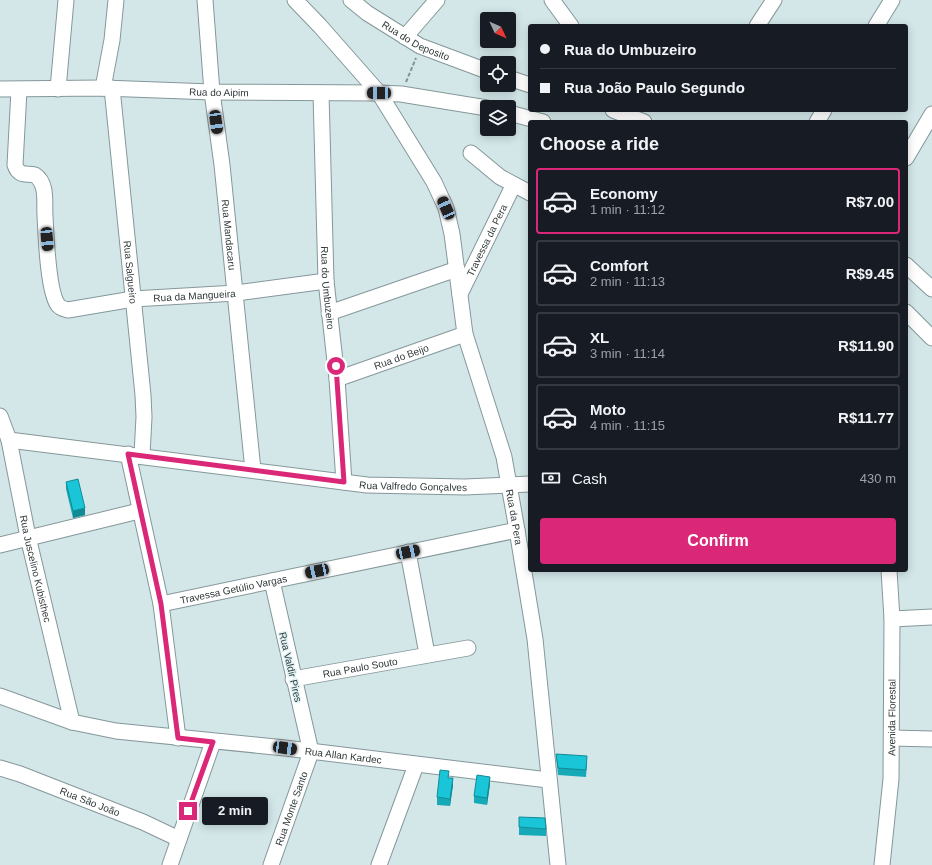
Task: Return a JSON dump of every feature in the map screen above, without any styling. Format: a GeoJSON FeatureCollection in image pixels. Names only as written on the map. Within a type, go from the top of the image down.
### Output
{"type":"FeatureCollection","features":[{"type":"Feature","properties":{"kind":"street"},"geometry":{"type":"LineString","coordinates":[[58,89],[66,0]]}},
{"type":"Feature","properties":{"kind":"street","name":"Rua Salgueiro"},"geometry":{"type":"LineString","coordinates":[[116,0],[107,88],[134,299],[144,417],[135,455],[139,511],[161,604],[178,738]]}},
{"type":"Feature","properties":{"kind":"street","name":"Rua Mandacaru"},"geometry":{"type":"LineString","coordinates":[[205,0],[212,92],[222,165],[236,293],[253,470]]}},
{"type":"Feature","properties":{"kind":"street","name":"Rua da Pera"},"geometry":{"type":"LineString","coordinates":[[295,0],[379,93],[434,182],[443,201],[452,234],[465,334],[504,457],[517,530],[526,562],[558,865]]}},
{"type":"Feature","properties":{"kind":"street","name":"Rua do Deposito"},"geometry":{"type":"LineString","coordinates":[[351,0],[420,46],[480,68]]}},
{"type":"Feature","properties":{"kind":"street"},"geometry":{"type":"LineString","coordinates":[[405,37],[437,0]]}},
{"type":"Feature","properties":{"kind":"street"},"geometry":{"type":"LineString","coordinates":[[552,0],[570,24]]}},
{"type":"Feature","properties":{"kind":"street"},"geometry":{"type":"LineString","coordinates":[[759,24],[774,0]]}},
{"type":"Feature","properties":{"kind":"street"},"geometry":{"type":"LineString","coordinates":[[877,24],[892,0]]}},
{"type":"Feature","properties":{"kind":"street"},"geometry":{"type":"LineString","coordinates":[[516,80],[528,84]]}},
{"type":"Feature","properties":{"kind":"street","name":"Rua do Aipim"},"geometry":{"type":"LineString","coordinates":[[0,89],[107,88],[212,92],[379,93],[402,94],[480,107]]}},
{"type":"Feature","properties":{"kind":"street","name":"Rua da Mangueira"},"geometry":{"type":"LineString","coordinates":[[19,90],[15,165],[17,171],[21,174],[35,175],[41,182],[44,194],[44,215],[52,289],[56,303],[64,309],[134,299],[236,293],[326,281]]}},
{"type":"Feature","properties":{"kind":"street","name":"Rua do Umbuzeiro"},"geometry":{"type":"LineString","coordinates":[[321,93],[326,281],[337,380],[344,482]]}},
{"type":"Feature","properties":{"kind":"street"},"geometry":{"type":"LineString","coordinates":[[620,112],[639,120]]}},
{"type":"Feature","properties":{"kind":"street"},"geometry":{"type":"LineString","coordinates":[[908,155],[932,114]]}},
{"type":"Feature","properties":{"kind":"street"},"geometry":{"type":"LineString","coordinates":[[516,115],[535,120]]}},
{"type":"Feature","properties":{"kind":"street"},"geometry":{"type":"LineString","coordinates":[[471,152],[484,165],[513,186],[528,192]]}},
{"type":"Feature","properties":{"kind":"street","name":"Travessa da Pera"},"geometry":{"type":"LineString","coordinates":[[460,294],[513,186]]}},
{"type":"Feature","properties":{"kind":"street"},"geometry":{"type":"LineString","coordinates":[[908,267],[932,289]]}},
{"type":"Feature","properties":{"kind":"street"},"geometry":{"type":"LineString","coordinates":[[329,313],[457,269]]}},
{"type":"Feature","properties":{"kind":"street"},"geometry":{"type":"LineString","coordinates":[[908,314],[932,338]]}},
{"type":"Feature","properties":{"kind":"street","name":"Rua do Beijo"},"geometry":{"type":"LineString","coordinates":[[337,380],[465,334]]}},
{"type":"Feature","properties":{"kind":"street","name":"Rua Juscelino Kubisthec"},"geometry":{"type":"LineString","coordinates":[[0,416],[9,440],[28,537],[72,722]]}},
{"type":"Feature","properties":{"kind":"street","name":"Rua Valfredo Gonçalves"},"geometry":{"type":"LineString","coordinates":[[9,440],[367,485],[509,486],[528,484]]}},
{"type":"Feature","properties":{"kind":"street"},"geometry":{"type":"LineString","coordinates":[[0,545],[139,511]]}},
{"type":"Feature","properties":{"kind":"street","name":"Travessa Getúlio Vargas"},"geometry":{"type":"LineString","coordinates":[[161,604],[517,530]]}},
{"type":"Feature","properties":{"kind":"street"},"geometry":{"type":"LineString","coordinates":[[408,552],[427,654]]}},
{"type":"Feature","properties":{"kind":"street","name":"Avenida Florestal"},"geometry":{"type":"LineString","coordinates":[[882,865],[891,779],[892,738],[892,619],[889,572]]}},
{"type":"Feature","properties":{"kind":"street","name":"Rua Valdir Pires"},"geometry":{"type":"LineString","coordinates":[[272,581],[311,752]]}},
{"type":"Feature","properties":{"kind":"street"},"geometry":{"type":"LineString","coordinates":[[892,619],[932,617]]}},
{"type":"Feature","properties":{"kind":"street","name":"Rua Paulo Souto"},"geometry":{"type":"LineString","coordinates":[[294,680],[427,654],[468,648]]}},
{"type":"Feature","properties":{"kind":"street","name":"Rua Allan Kardec"},"geometry":{"type":"LineString","coordinates":[[0,696],[72,722],[116,732],[311,752],[548,780]]}},
{"type":"Feature","properties":{"kind":"street"},"geometry":{"type":"LineString","coordinates":[[892,738],[932,739]]}},
{"type":"Feature","properties":{"kind":"street"},"geometry":{"type":"LineString","coordinates":[[170,865],[178,838],[213,742]]}},
{"type":"Feature","properties":{"kind":"street","name":"Rua Monte Santo"},"geometry":{"type":"LineString","coordinates":[[272,865],[311,752]]}},
{"type":"Feature","properties":{"kind":"street"},"geometry":{"type":"LineString","coordinates":[[379,865],[416,765]]}},
{"type":"Feature","properties":{"kind":"street","name":"Rua São João"},"geometry":{"type":"LineString","coordinates":[[0,768],[20,774],[142,822],[178,838]]}},
{"type":"Feature","properties":{"kind":"path"},"geometry":{"type":"LineString","coordinates":[[402,94],[420,46]]}},
{"type":"Feature","properties":{"kind":"building"},"geometry":{"type":"Polygon","coordinates":[[[78,479],[85,508],[73,511],[66,482],[78,479]]]}},
{"type":"Feature","properties":{"kind":"building"},"geometry":{"type":"Polygon","coordinates":[[[556,754],[587,756],[586,770],[558,768],[556,754]]]}},
{"type":"Feature","properties":{"kind":"building"},"geometry":{"type":"Polygon","coordinates":[[[440,770],[449,771],[448,778],[453,778],[450,799],[437,797],[440,770]]]}},
{"type":"Feature","properties":{"kind":"building"},"geometry":{"type":"Polygon","coordinates":[[[477,775],[490,777],[487,798],[474,796],[477,775]]]}},
{"type":"Feature","properties":{"kind":"building"},"geometry":{"type":"Polygon","coordinates":[[[519,817],[545,818],[546,829],[519,827],[519,817]]]}},
{"type":"Feature","properties":{"kind":"route"},"geometry":{"type":"LineString","coordinates":[[188,811],[213,742],[178,738],[161,604],[139,511],[128,454],[344,482],[336,366]]}}]}
